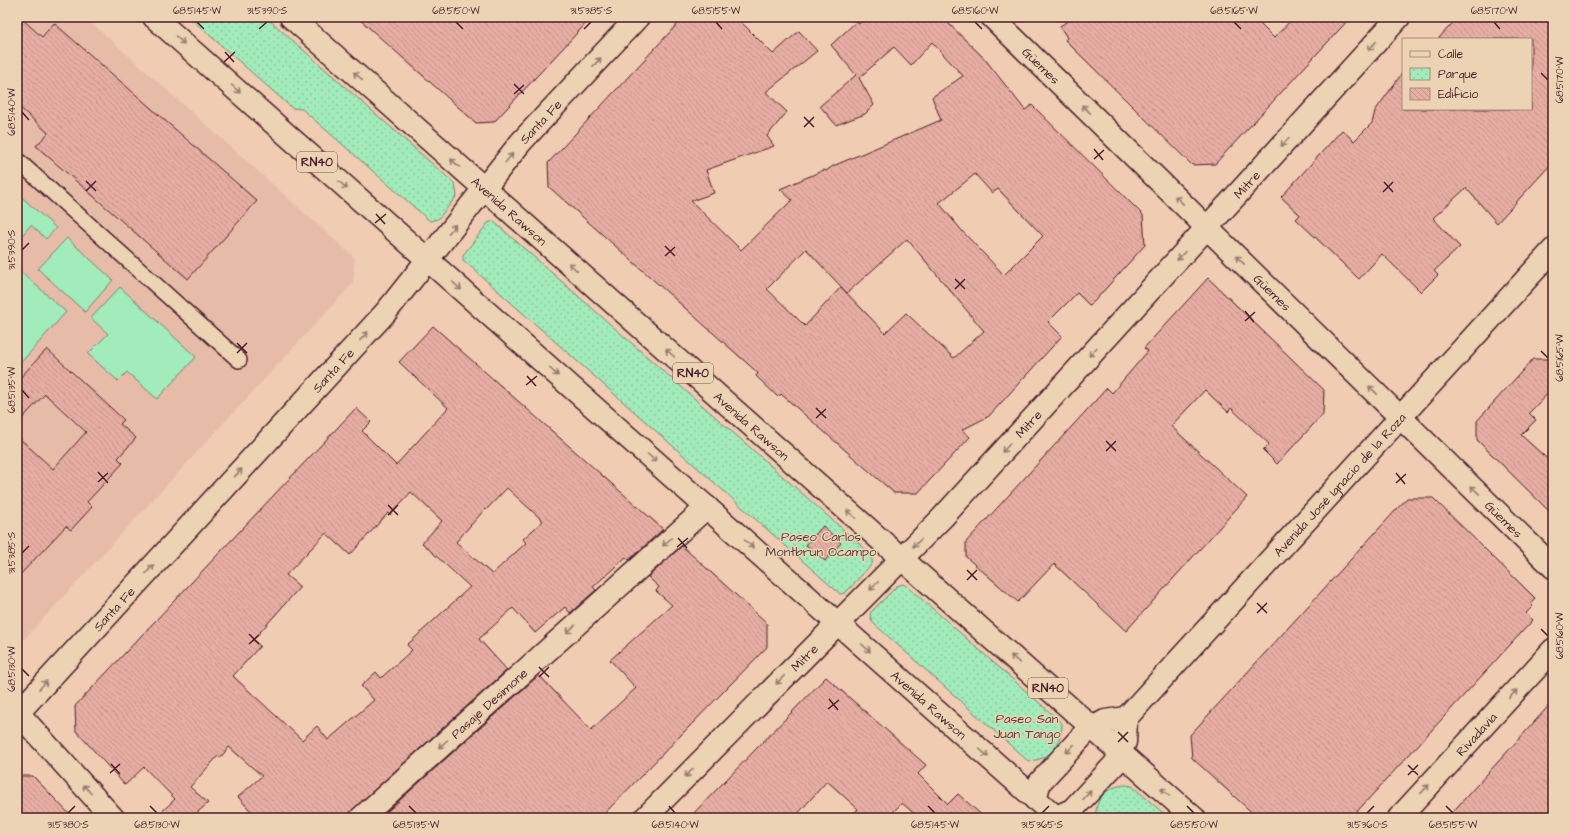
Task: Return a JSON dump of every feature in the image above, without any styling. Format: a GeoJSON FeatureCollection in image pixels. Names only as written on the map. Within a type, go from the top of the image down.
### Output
{"type":"FeatureCollection","features":[{"type":"Feature","properties":{"kind":"street","name":"Avenida Rawson"},"geometry":{"type":"LineString","coordinates":[[154,17],[1057,817]]}},
{"type":"Feature","properties":{"kind":"street","name":"Avenida Rawson"},"geometry":{"type":"LineString","coordinates":[[291,17],[1194,818]]}},
{"type":"Feature","properties":{"kind":"street","name":"Santa Fe"},"geometry":{"type":"LineString","coordinates":[[17,714],[386,312],[521,142],[638,17]]}},
{"type":"Feature","properties":{"kind":"street","name":"Güemes"},"geometry":{"type":"LineString","coordinates":[[992,17],[1553,567]]}},
{"type":"Feature","properties":{"kind":"street","name":"Mitre"},"geometry":{"type":"LineString","coordinates":[[645,818],[942,518],[1398,17]]}},
{"type":"Feature","properties":{"kind":"street","name":"Avenida José Ignacio de la Roza"},"geometry":{"type":"LineString","coordinates":[[1126,718],[1553,250]]}},
{"type":"Feature","properties":{"kind":"street","name":"Pasaje Desimone"},"geometry":{"type":"LineString","coordinates":[[361,818],[707,507]]}},
{"type":"Feature","properties":{"kind":"street","name":"Rivadavia"},"geometry":{"type":"LineString","coordinates":[[1399,818],[1553,650]]}},
{"type":"Feature","properties":{"kind":"street"},"geometry":{"type":"LineString","coordinates":[[17,714],[113,818]]}},
{"type":"Feature","properties":{"kind":"street"},"geometry":{"type":"LineString","coordinates":[[1035,799],[1040,782],[1092,727],[1110,719],[1126,718],[1125,742],[1115,764],[1072,810],[1057,817]]}},
{"type":"Feature","properties":{"kind":"lane"},"geometry":{"type":"LineString","coordinates":[[17,160],[239,360]]}},
{"type":"Feature","properties":{"kind":"shaded area"},"geometry":{"type":"Polygon","coordinates":[[[17,17],[85,17],[355,258],[353,283],[17,647],[17,17]]]}},
{"type":"Feature","properties":{"kind":"green space"},"geometry":{"type":"Polygon","coordinates":[[[189,17],[266,17],[455,184],[457,196],[438,219],[430,221],[302,109],[292,108],[189,17]]]}},
{"type":"Feature","properties":{"kind":"green space"},"geometry":{"type":"Polygon","coordinates":[[[17,193],[56,228],[46,239],[31,225],[17,241],[17,193]]]}},
{"type":"Feature","properties":{"kind":"green space","name":"Paseo Carlos Montbrun Ocampo"},"geometry":{"type":"Polygon","coordinates":[[[493,221],[872,555],[872,564],[845,593],[840,594],[463,260],[463,255],[488,223],[493,221]]]}},
{"type":"Feature","properties":{"kind":"green space"},"geometry":{"type":"Polygon","coordinates":[[[67,238],[113,280],[85,312],[38,269],[67,238]]]}},
{"type":"Feature","properties":{"kind":"green space"},"geometry":{"type":"Polygon","coordinates":[[[17,268],[66,312],[17,367],[17,268]]]}},
{"type":"Feature","properties":{"kind":"green space"},"geometry":{"type":"Polygon","coordinates":[[[120,287],[196,357],[157,399],[127,372],[118,381],[88,354],[108,334],[91,318],[120,287]]]}},
{"type":"Feature","properties":{"kind":"green space","name":"Paseo San Juan Tango"},"geometry":{"type":"Polygon","coordinates":[[[903,584],[1062,723],[1060,738],[1054,750],[1043,758],[1028,761],[872,622],[870,614],[872,611],[897,586],[903,584]]]}},
{"type":"Feature","properties":{"kind":"green space"},"geometry":{"type":"Polygon","coordinates":[[[1126,785],[1132,786],[1169,818],[1096,818],[1097,805],[1103,795],[1113,788],[1126,785]]]}},
{"type":"Feature","properties":{"kind":"building"},"geometry":{"type":"Polygon","coordinates":[[[17,17],[20,17],[42,37],[54,23],[257,201],[188,279],[36,146],[48,133],[17,105],[17,17]]]}},
{"type":"Feature","properties":{"kind":"building"},"geometry":{"type":"Polygon","coordinates":[[[357,17],[592,17],[494,122],[476,123],[357,17]]]}},
{"type":"Feature","properties":{"kind":"building"},"geometry":{"type":"Polygon","coordinates":[[[684,17],[736,17],[773,54],[799,31],[817,51],[766,92],[787,112],[767,136],[774,146],[706,170],[714,193],[691,201],[741,250],[792,200],[780,189],[824,170],[826,171],[833,166],[941,120],[932,97],[963,76],[932,42],[911,65],[894,47],[859,78],[874,105],[865,114],[836,125],[820,106],[856,75],[831,45],[857,21],[859,24],[866,17],[942,17],[984,58],[1025,110],[1032,105],[1143,215],[1145,245],[1090,306],[1077,293],[1048,322],[1062,336],[989,416],[962,430],[970,437],[918,493],[894,493],[781,394],[778,397],[756,376],[758,373],[549,187],[548,163],[684,17]],[[975,174],[939,203],[963,232],[1004,275],[1043,236],[998,189],[992,193],[975,174]],[[907,239],[847,293],[806,249],[767,289],[805,326],[841,287],[885,333],[906,313],[954,358],[984,331],[907,239]]]}},
{"type":"Feature","properties":{"kind":"building"},"geometry":{"type":"Polygon","coordinates":[[[1074,17],[1253,17],[1274,38],[1294,17],[1351,17],[1215,164],[1192,165],[1065,40],[1067,38],[1060,26],[1074,17]]]}},
{"type":"Feature","properties":{"kind":"building"},"geometry":{"type":"Polygon","coordinates":[[[1458,17],[1553,17],[1553,162],[1497,223],[1466,188],[1433,218],[1460,247],[1434,271],[1438,275],[1421,292],[1382,254],[1359,279],[1296,219],[1300,215],[1281,197],[1342,130],[1354,141],[1372,123],[1375,111],[1402,73],[1402,110],[1532,110],[1532,38],[1439,38],[1458,17]]]}},
{"type":"Feature","properties":{"kind":"building"},"geometry":{"type":"Polygon","coordinates":[[[1208,278],[1324,390],[1323,414],[1277,464],[1263,450],[1269,444],[1231,408],[1228,412],[1205,390],[1171,426],[1247,497],[1126,631],[1054,564],[1018,602],[966,557],[966,542],[1107,388],[1112,393],[1148,351],[1144,348],[1208,278]]]}},
{"type":"Feature","properties":{"kind":"building"},"geometry":{"type":"Polygon","coordinates":[[[433,326],[663,529],[629,560],[626,557],[593,587],[596,590],[570,613],[565,607],[535,633],[513,608],[479,639],[507,670],[353,809],[349,818],[257,818],[238,797],[262,776],[229,747],[220,758],[218,756],[190,787],[208,803],[191,818],[155,818],[175,799],[144,767],[125,785],[76,731],[75,706],[356,408],[371,422],[362,431],[396,465],[448,408],[399,362],[433,326]],[[507,488],[486,510],[485,509],[456,542],[492,574],[526,543],[523,539],[543,521],[507,488]],[[411,492],[390,515],[388,513],[350,555],[326,533],[286,575],[300,587],[253,640],[260,646],[233,676],[302,740],[317,726],[328,740],[374,700],[361,686],[376,672],[381,678],[412,650],[407,645],[470,587],[422,543],[442,521],[411,492]]]}},
{"type":"Feature","properties":{"kind":"building"},"geometry":{"type":"Polygon","coordinates":[[[47,349],[124,420],[120,424],[136,438],[118,458],[123,463],[87,502],[92,507],[71,530],[66,526],[17,578],[17,436],[53,469],[86,432],[45,394],[17,424],[17,381],[47,349]]]}},
{"type":"Feature","properties":{"kind":"building"},"geometry":{"type":"Polygon","coordinates":[[[1533,359],[1553,359],[1553,388],[1529,413],[1536,420],[1521,435],[1553,464],[1553,515],[1477,440],[1477,421],[1533,359]]]}},
{"type":"Feature","properties":{"kind":"building"},"geometry":{"type":"Polygon","coordinates":[[[1407,498],[1433,498],[1535,598],[1531,604],[1533,606],[1526,613],[1533,620],[1351,818],[1258,818],[1192,758],[1190,735],[1407,498]]]}},
{"type":"Feature","properties":{"kind":"building"},"geometry":{"type":"Polygon","coordinates":[[[823,526],[841,543],[825,561],[806,545],[823,526]]]}},
{"type":"Feature","properties":{"kind":"building"},"geometry":{"type":"Polygon","coordinates":[[[682,546],[767,623],[767,647],[600,818],[380,818],[539,675],[591,730],[636,688],[610,660],[672,605],[656,591],[659,587],[648,577],[682,546]]]}},
{"type":"Feature","properties":{"kind":"building"},"geometry":{"type":"Polygon","coordinates":[[[826,677],[926,765],[918,774],[948,804],[958,794],[985,818],[919,818],[902,803],[887,818],[850,818],[858,809],[827,781],[794,818],[689,818],[826,677]]]}},
{"type":"Feature","properties":{"kind":"building"},"geometry":{"type":"Polygon","coordinates":[[[1553,701],[1553,818],[1447,818],[1527,730],[1553,701]]]}},
{"type":"Feature","properties":{"kind":"building"},"geometry":{"type":"Polygon","coordinates":[[[17,776],[33,776],[73,818],[17,818],[17,776]]]}}]}
